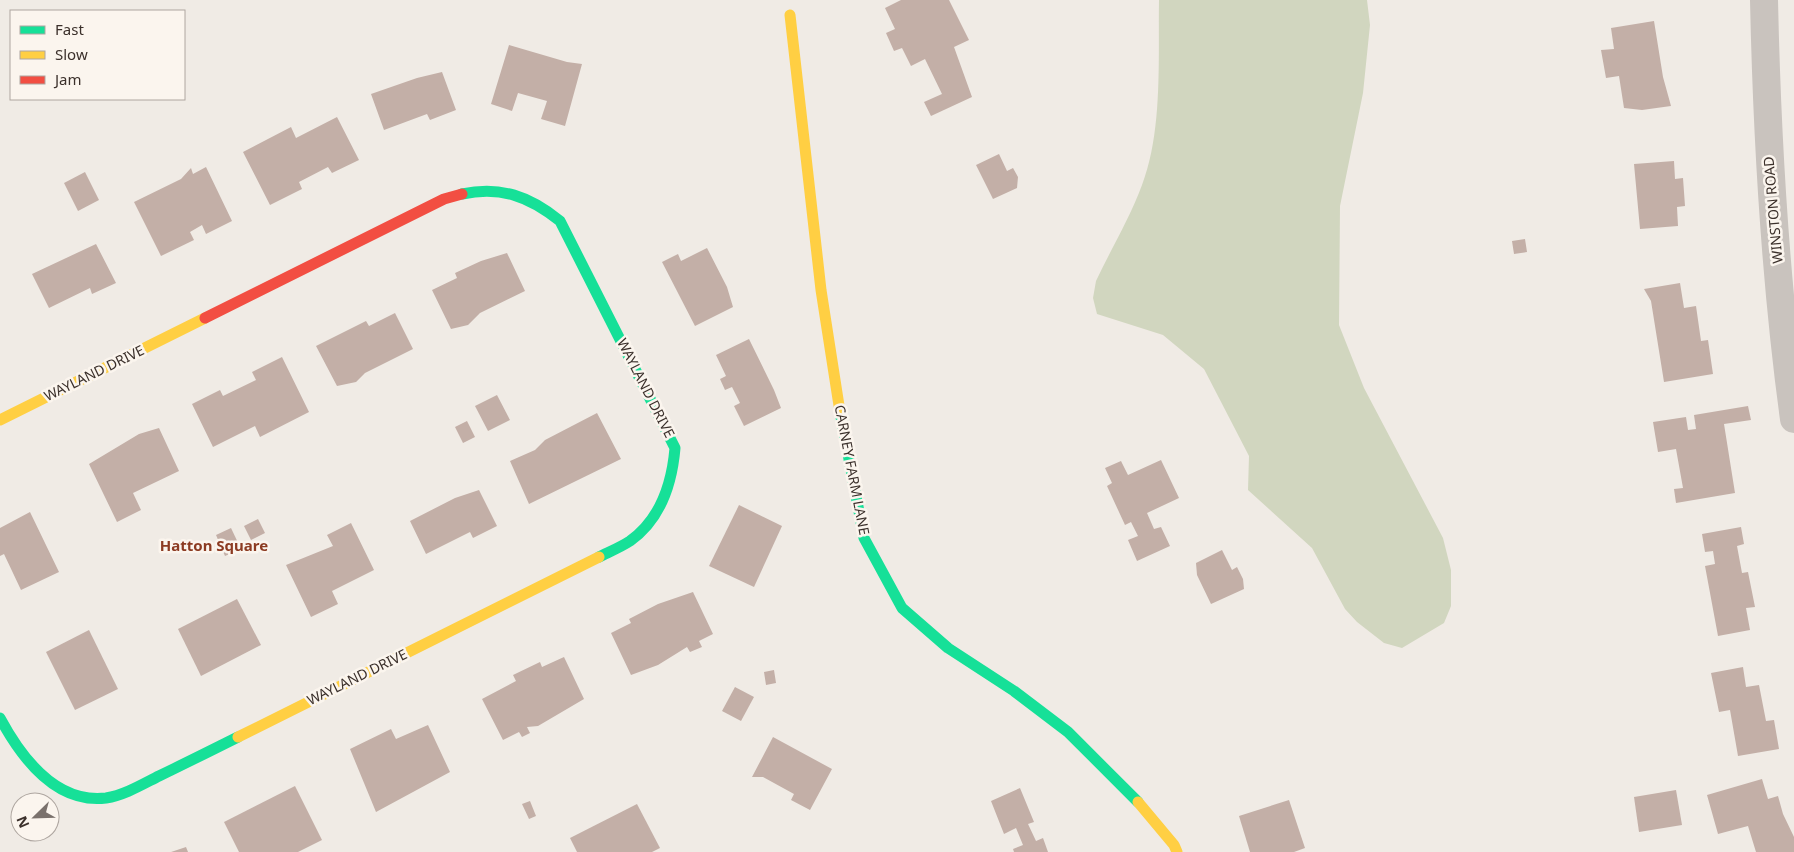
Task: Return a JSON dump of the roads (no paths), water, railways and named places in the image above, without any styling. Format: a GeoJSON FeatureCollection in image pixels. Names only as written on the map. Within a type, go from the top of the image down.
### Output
{"type":"FeatureCollection","features":[{"type":"Feature","properties":{"kind":"street","name":"WINSTON ROAD"},"geometry":{"type":"LineString","coordinates":[[1764,0],[1767,139],[1785,354],[1794,419]]}},
{"type":"Feature","properties":{"kind":"street","name":"CARNEY FARM LANE"},"geometry":{"type":"LineString","coordinates":[[790,15],[806,142],[821,290],[841,421],[864,538],[902,608],[948,648],[1014,691],[1068,732],[1128,791],[1174,845],[1177,852]]}},
{"type":"Feature","properties":{"kind":"street","name":"WAYLAND DRIVE"},"geometry":{"type":"LineString","coordinates":[[0,420],[444,199],[469,190],[490,189],[516,193],[544,207],[560,221],[675,448],[673,475],[665,500],[650,523],[630,541],[131,790],[105,798],[83,797],[62,789],[32,767],[12,743],[0,718]]}},
{"type":"Feature","properties":{"kind":"district","name":"Hatton Square"},"geometry":{"type":"Point","coordinates":[214,546]}}]}
